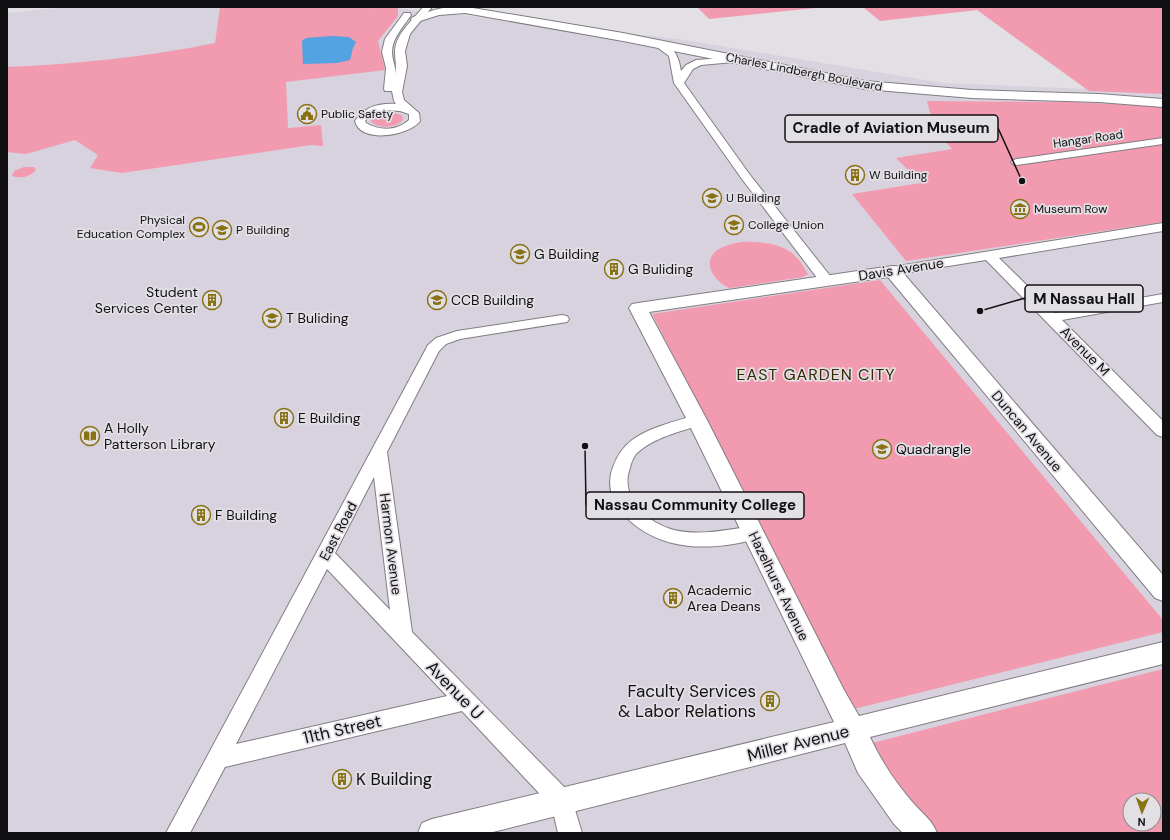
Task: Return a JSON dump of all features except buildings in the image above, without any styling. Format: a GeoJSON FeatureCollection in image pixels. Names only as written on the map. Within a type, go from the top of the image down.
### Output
{"type":"FeatureCollection","features":[{"type":"Feature","properties":{"kind":"street"},"geometry":{"type":"LineString","coordinates":[[408,110],[393,107],[376,109],[365,114],[360,121],[366,129],[382,132],[399,130],[412,124],[415,117],[414,114],[399,101],[397,92],[402,66],[400,51],[406,33],[428,7]]}},
{"type":"Feature","properties":{"kind":"street","name":"Charles Lindbergh Boulevard"},"geometry":{"type":"LineString","coordinates":[[448,7],[658,44],[840,81],[911,90],[972,94],[1099,98],[1163,103]]}},
{"type":"Feature","properties":{"kind":"street"},"geometry":{"type":"LineString","coordinates":[[376,109],[388,96],[391,68],[387,52],[390,39],[413,8]]}},
{"type":"Feature","properties":{"kind":"street"},"geometry":{"type":"LineString","coordinates":[[417,19],[438,12],[467,10]]}},
{"type":"Feature","properties":{"kind":"street"},"geometry":{"type":"LineString","coordinates":[[658,44],[674,56],[676,76],[679,83],[738,165],[826,280]]}},
{"type":"Feature","properties":{"kind":"street"},"geometry":{"type":"LineString","coordinates":[[679,83],[688,67],[699,62],[734,59]]}},
{"type":"Feature","properties":{"kind":"street","name":"Hangar Road"},"geometry":{"type":"LineString","coordinates":[[1017,162],[1163,141]]}},
{"type":"Feature","properties":{"kind":"street","name":"Davis Avenue"},"geometry":{"type":"LineString","coordinates":[[638,308],[892,271],[1163,227]]}},
{"type":"Feature","properties":{"kind":"street","name":"Avenue M"},"geometry":{"type":"LineString","coordinates":[[989,255],[1163,431]]}},
{"type":"Feature","properties":{"kind":"street","name":"Duncan Avenue"},"geometry":{"type":"LineString","coordinates":[[892,271],[1163,591]]}},
{"type":"Feature","properties":{"kind":"street"},"geometry":{"type":"LineString","coordinates":[[1051,318],[1163,298]]}},
{"type":"Feature","properties":{"kind":"street","name":"Hazelhurst Avenue"},"geometry":{"type":"LineString","coordinates":[[638,308],[697,420],[835,698],[853,730],[868,764],[904,814],[923,833]]}},
{"type":"Feature","properties":{"kind":"street","name":"East Road"},"geometry":{"type":"LineString","coordinates":[[178,833],[433,348],[441,341],[458,335],[562,319]]}},
{"type":"Feature","properties":{"kind":"street"},"geometry":{"type":"LineString","coordinates":[[697,420],[648,437],[630,450],[618,471],[618,487],[621,496],[630,511],[639,520],[658,531],[672,536],[712,539],[753,533]]}},
{"type":"Feature","properties":{"kind":"street","name":"Harmon Avenue"},"geometry":{"type":"LineString","coordinates":[[379,453],[403,636]]}},
{"type":"Feature","properties":{"kind":"street","name":"Avenue U"},"geometry":{"type":"LineString","coordinates":[[325,555],[562,801],[570,833]]}},
{"type":"Feature","properties":{"kind":"street","name":"Miller Avenue"},"geometry":{"type":"LineString","coordinates":[[432,833],[1163,653]]}},
{"type":"Feature","properties":{"kind":"street","name":"11th Street"},"geometry":{"type":"LineString","coordinates":[[218,758],[466,701]]}},
{"type":"Feature","properties":{"kind":"shaded area"},"geometry":{"type":"Polygon","coordinates":[[[67,7],[220,7],[215,43],[272,7],[384,7],[679,39],[943,83],[1163,92],[1163,833],[7,833],[7,13],[67,7]]]}},
{"type":"Feature","properties":{"kind":"shaded area"},"geometry":{"type":"Polygon","coordinates":[[[220,7],[370,7],[373,9],[372,7],[398,7],[398,16],[378,41],[385,70],[286,82],[288,128],[321,125],[323,146],[311,145],[122,173],[90,168],[98,155],[75,140],[26,154],[7,152],[7,67],[111,59],[215,43],[220,7]]]}},
{"type":"Feature","properties":{"kind":"shaded area"},"geometry":{"type":"Polygon","coordinates":[[[697,7],[825,7],[709,19],[697,7]]]}},
{"type":"Feature","properties":{"kind":"shaded area"},"geometry":{"type":"Polygon","coordinates":[[[863,7],[1163,7],[1163,94],[1089,91],[977,10],[880,21],[863,7]]]}},
{"type":"Feature","properties":{"kind":"shaded area","name":"Museum Row"},"geometry":{"type":"Polygon","coordinates":[[[927,101],[1068,102],[1163,106],[1163,222],[906,261],[852,194],[921,183],[896,158],[952,149],[935,130],[927,101]]]}},
{"type":"Feature","properties":{"kind":"shaded area"},"geometry":{"type":"Polygon","coordinates":[[[389,112],[402,115],[403,120],[396,125],[387,127],[379,126],[371,122],[371,120],[379,114],[389,112]]]}},
{"type":"Feature","properties":{"kind":"shaded area"},"geometry":{"type":"Polygon","coordinates":[[[24,167],[34,167],[36,170],[25,177],[12,176],[14,171],[24,167]]]}},
{"type":"Feature","properties":{"kind":"shaded area"},"geometry":{"type":"Polygon","coordinates":[[[741,242],[770,244],[784,248],[801,262],[808,274],[803,277],[730,288],[725,286],[716,279],[713,274],[710,263],[711,258],[714,253],[723,247],[741,242]]]}},
{"type":"Feature","properties":{"kind":"shaded area"},"geometry":{"type":"Polygon","coordinates":[[[880,280],[1163,620],[1163,632],[854,709],[652,314],[880,280]]]}},
{"type":"Feature","properties":{"kind":"shaded area"},"geometry":{"type":"Polygon","coordinates":[[[1163,669],[1163,833],[936,833],[896,787],[872,743],[1163,669]]]}},
{"type":"Feature","properties":{"kind":"water"},"geometry":{"type":"Polygon","coordinates":[[[332,36],[349,37],[356,42],[350,60],[337,63],[303,64],[302,41],[306,38],[332,36]]]}},
{"type":"Feature","properties":{"kind":"place","name":"Public Safety"},"geometry":{"type":"Point","coordinates":[307,114]}},
{"type":"Feature","properties":{"kind":"place","name":"W Building"},"geometry":{"type":"Point","coordinates":[855,175]}},
{"type":"Feature","properties":{"kind":"place","name":"Cradle of Aviation Museum"},"geometry":{"type":"Point","coordinates":[1022,181]}},
{"type":"Feature","properties":{"kind":"place","name":"U Building"},"geometry":{"type":"Point","coordinates":[712,198]}},
{"type":"Feature","properties":{"kind":"place","name":"Museum Row"},"geometry":{"type":"Point","coordinates":[1020,209]}},
{"type":"Feature","properties":{"kind":"place","name":"College Union"},"geometry":{"type":"Point","coordinates":[734,225]}},
{"type":"Feature","properties":{"kind":"place","name":"Physical Education Complex"},"geometry":{"type":"Point","coordinates":[199,227]}},
{"type":"Feature","properties":{"kind":"place","name":"P Building"},"geometry":{"type":"Point","coordinates":[222,230]}},
{"type":"Feature","properties":{"kind":"place","name":"G Building"},"geometry":{"type":"Point","coordinates":[520,254]}},
{"type":"Feature","properties":{"kind":"place","name":"G Buliding"},"geometry":{"type":"Point","coordinates":[614,269]}},
{"type":"Feature","properties":{"kind":"place","name":"Student Services Center"},"geometry":{"type":"Point","coordinates":[212,300]}},
{"type":"Feature","properties":{"kind":"place","name":"CCB Building"},"geometry":{"type":"Point","coordinates":[437,300]}},
{"type":"Feature","properties":{"kind":"place","name":"M Nassau Hall"},"geometry":{"type":"Point","coordinates":[980,311]}},
{"type":"Feature","properties":{"kind":"place","name":"T Buliding"},"geometry":{"type":"Point","coordinates":[272,318]}},
{"type":"Feature","properties":{"kind":"place","name":"E Building"},"geometry":{"type":"Point","coordinates":[284,418]}},
{"type":"Feature","properties":{"kind":"place","name":"A Holly Patterson Library"},"geometry":{"type":"Point","coordinates":[90,436]}},
{"type":"Feature","properties":{"kind":"place","name":"Nassau Community College"},"geometry":{"type":"Point","coordinates":[585,446]}},
{"type":"Feature","properties":{"kind":"place","name":"Quadrangle"},"geometry":{"type":"Point","coordinates":[882,449]}},
{"type":"Feature","properties":{"kind":"place","name":"F Building"},"geometry":{"type":"Point","coordinates":[201,515]}},
{"type":"Feature","properties":{"kind":"place","name":"Academic Area Deans"},"geometry":{"type":"Point","coordinates":[673,598]}},
{"type":"Feature","properties":{"kind":"place","name":"Faculty Services & Labor Relations"},"geometry":{"type":"Point","coordinates":[770,701]}},
{"type":"Feature","properties":{"kind":"place","name":"K Building"},"geometry":{"type":"Point","coordinates":[342,779]}},
{"type":"Feature","properties":{"kind":"district","name":"EAST GARDEN CITY"},"geometry":{"type":"Point","coordinates":[816,374]}}]}
